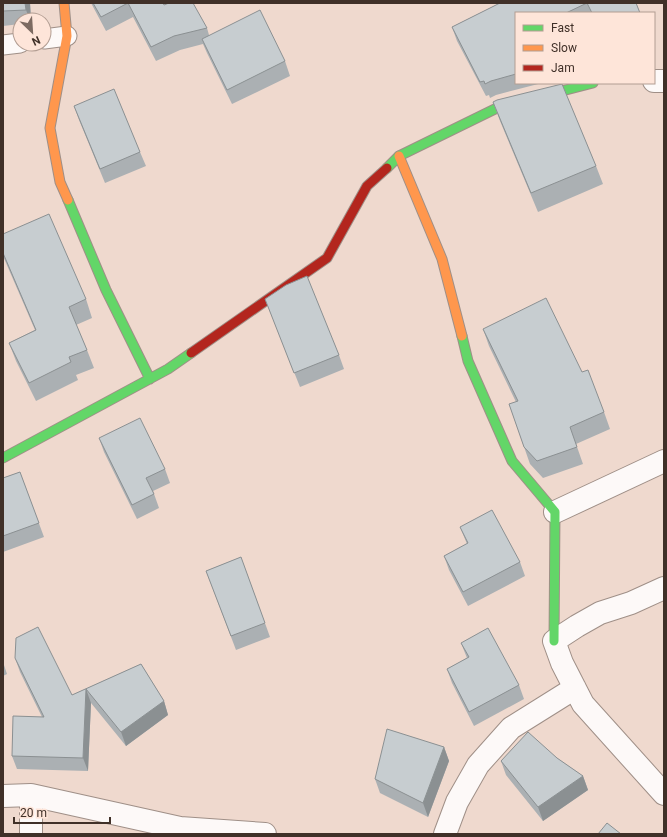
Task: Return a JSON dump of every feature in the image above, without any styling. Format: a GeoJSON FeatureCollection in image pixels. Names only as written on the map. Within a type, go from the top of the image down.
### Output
{"type":"FeatureCollection","features":[{"type":"Feature","properties":{"kind":"street"},"geometry":{"type":"LineString","coordinates":[[64,3],[67,36],[50,128],[60,182],[106,290],[150,379]]}},
{"type":"Feature","properties":{"kind":"street"},"geometry":{"type":"LineString","coordinates":[[3,458],[168,369],[328,258],[367,186],[399,156],[499,107],[589,84]]}},
{"type":"Feature","properties":{"kind":"street"},"geometry":{"type":"LineString","coordinates":[[399,156],[442,259],[468,361],[512,462],[555,512],[554,641],[562,663],[583,704],[664,794]]}},
{"type":"Feature","properties":{"kind":"street"},"geometry":{"type":"LineString","coordinates":[[555,512],[664,461]]}},
{"type":"Feature","properties":{"kind":"street"},"geometry":{"type":"LineString","coordinates":[[554,641],[577,626],[600,614],[631,603],[664,588]]}},
{"type":"Feature","properties":{"kind":"street"},"geometry":{"type":"LineString","coordinates":[[445,834],[457,802],[478,765],[511,728],[574,688]]}},
{"type":"Feature","properties":{"kind":"street"},"geometry":{"type":"LineString","coordinates":[[31,795],[31,834]]}},
{"type":"Feature","properties":{"kind":"street"},"geometry":{"type":"LineString","coordinates":[[3,796],[31,795],[180,828],[265,834]]}},
{"type":"Feature","properties":{"kind":"lane"},"geometry":{"type":"LineString","coordinates":[[52,38],[67,36]]}},
{"type":"Feature","properties":{"kind":"building"},"geometry":{"type":"Polygon","coordinates":[[[3,3],[25,3],[26,10],[3,11],[3,3]]]}},
{"type":"Feature","properties":{"kind":"building"},"geometry":{"type":"Polygon","coordinates":[[[93,3],[128,3],[101,17],[93,3]]]}},
{"type":"Feature","properties":{"kind":"building"},"geometry":{"type":"Polygon","coordinates":[[[128,3],[163,3],[164,5],[169,3],[193,3],[207,28],[174,36],[151,47],[128,3]]]}},
{"type":"Feature","properties":{"kind":"building"},"geometry":{"type":"Polygon","coordinates":[[[500,3],[587,3],[568,12],[515,12],[515,74],[485,84],[484,81],[480,82],[452,27],[500,3]]]}},
{"type":"Feature","properties":{"kind":"building"},"geometry":{"type":"Polygon","coordinates":[[[587,3],[636,3],[640,12],[592,12],[587,3]]]}},
{"type":"Feature","properties":{"kind":"building"},"geometry":{"type":"Polygon","coordinates":[[[260,10],[285,61],[227,90],[202,39],[260,10]]]}},
{"type":"Feature","properties":{"kind":"building"},"geometry":{"type":"Polygon","coordinates":[[[562,84],[596,166],[531,193],[493,102],[562,84]]]}},
{"type":"Feature","properties":{"kind":"building"},"geometry":{"type":"Polygon","coordinates":[[[114,89],[140,152],[100,169],[74,106],[114,89]]]}},
{"type":"Feature","properties":{"kind":"building"},"geometry":{"type":"Polygon","coordinates":[[[49,214],[86,299],[69,307],[87,350],[69,357],[71,362],[29,383],[9,343],[36,330],[3,253],[3,234],[49,214]]]}},
{"type":"Feature","properties":{"kind":"building"},"geometry":{"type":"Polygon","coordinates":[[[307,276],[339,355],[294,373],[265,299],[286,285],[307,276]]]}},
{"type":"Feature","properties":{"kind":"building"},"geometry":{"type":"Polygon","coordinates":[[[546,298],[582,372],[588,370],[604,412],[570,427],[577,447],[537,461],[524,447],[509,404],[518,401],[483,329],[546,298]]]}},
{"type":"Feature","properties":{"kind":"building"},"geometry":{"type":"Polygon","coordinates":[[[140,418],[165,469],[146,478],[154,494],[132,505],[99,438],[140,418]]]}},
{"type":"Feature","properties":{"kind":"building"},"geometry":{"type":"Polygon","coordinates":[[[20,472],[39,523],[3,536],[3,478],[20,472]]]}},
{"type":"Feature","properties":{"kind":"building"},"geometry":{"type":"Polygon","coordinates":[[[492,510],[520,562],[463,592],[444,556],[468,543],[460,527],[492,510]]]}},
{"type":"Feature","properties":{"kind":"building"},"geometry":{"type":"Polygon","coordinates":[[[241,557],[265,623],[231,636],[206,571],[241,557]]]}},
{"type":"Feature","properties":{"kind":"building"},"geometry":{"type":"Polygon","coordinates":[[[38,627],[72,695],[141,664],[164,701],[121,732],[86,689],[83,758],[12,756],[13,716],[44,717],[15,658],[16,638],[38,627]]]}},
{"type":"Feature","properties":{"kind":"building"},"geometry":{"type":"Polygon","coordinates":[[[488,628],[519,685],[469,712],[447,669],[469,657],[461,643],[488,628]]]}},
{"type":"Feature","properties":{"kind":"building"},"geometry":{"type":"Polygon","coordinates":[[[387,729],[444,747],[423,803],[375,779],[387,729]]]}},
{"type":"Feature","properties":{"kind":"building"},"geometry":{"type":"Polygon","coordinates":[[[528,732],[557,758],[583,776],[538,807],[501,761],[528,732]]]}},
{"type":"Feature","properties":{"kind":"building"},"geometry":{"type":"Polygon","coordinates":[[[607,823],[621,834],[598,834],[607,823]]]}},
{"type":"Feature","properties":{"kind":"traffic: fast"},"geometry":{"type":"LineString","coordinates":[[387,168],[399,156],[499,107],[589,84]]}},
{"type":"Feature","properties":{"kind":"traffic: fast"},"geometry":{"type":"LineString","coordinates":[[68,200],[106,290],[150,379]]}},
{"type":"Feature","properties":{"kind":"traffic: fast"},"geometry":{"type":"LineString","coordinates":[[462,336],[468,361],[512,461],[555,512],[554,641]]}},
{"type":"Feature","properties":{"kind":"traffic: fast"},"geometry":{"type":"LineString","coordinates":[[3,458],[168,369],[191,353]]}},
{"type":"Feature","properties":{"kind":"traffic: slow"},"geometry":{"type":"LineString","coordinates":[[64,3],[67,36],[50,128],[60,182],[68,200]]}},
{"type":"Feature","properties":{"kind":"traffic: slow"},"geometry":{"type":"LineString","coordinates":[[399,156],[442,259],[462,336]]}},
{"type":"Feature","properties":{"kind":"traffic: jam"},"geometry":{"type":"LineString","coordinates":[[191,353],[327,258],[367,186],[387,168]]}}]}
